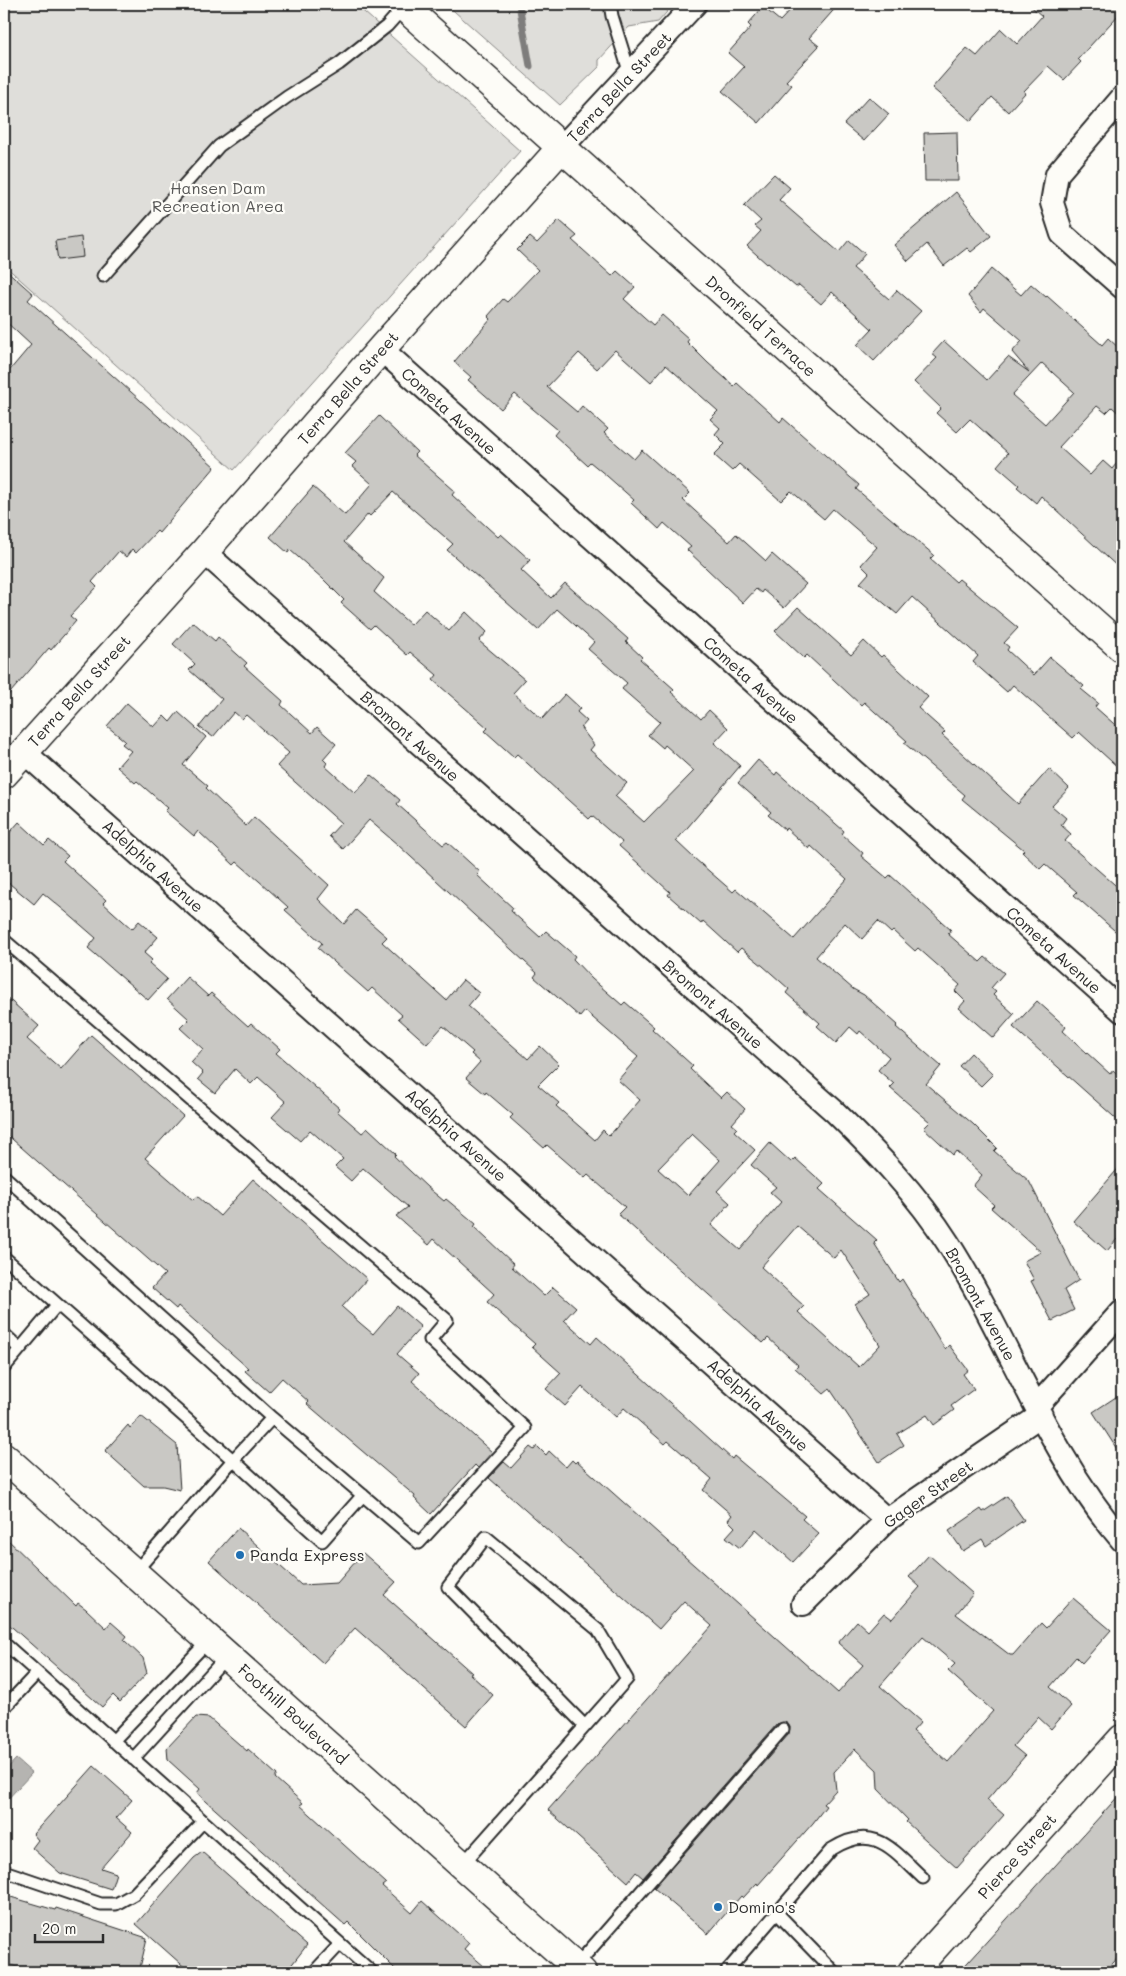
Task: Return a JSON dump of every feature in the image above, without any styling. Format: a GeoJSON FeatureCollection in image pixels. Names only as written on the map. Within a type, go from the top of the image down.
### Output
{"type":"FeatureCollection","features":[{"type":"Feature","properties":{"kind":"street","name":"Terra Bella Street"},"geometry":{"type":"LineString","coordinates":[[4,774],[204,552],[562,148],[695,4]]}},
{"type":"Feature","properties":{"kind":"street","name":"Dronfield Terrace"},"geometry":{"type":"LineString","coordinates":[[403,5],[1122,648]]}},
{"type":"Feature","properties":{"kind":"street"},"geometry":{"type":"LineString","coordinates":[[1122,98],[1057,174],[1052,203],[1062,234],[1122,287]]}},
{"type":"Feature","properties":{"kind":"street","name":"Cometa Avenue"},"geometry":{"type":"LineString","coordinates":[[381,350],[1122,1011]]}},
{"type":"Feature","properties":{"kind":"street","name":"Bromont Avenue"},"geometry":{"type":"LineString","coordinates":[[204,552],[805,1085],[874,1150],[947,1241],[980,1298],[1039,1410],[1103,1518],[1122,1540]]}},
{"type":"Feature","properties":{"kind":"street","name":"Adelphia Avenue"},"geometry":{"type":"LineString","coordinates":[[24,752],[887,1520]]}},
{"type":"Feature","properties":{"kind":"street","name":"Gager Street"},"geometry":{"type":"LineString","coordinates":[[803,1604],[887,1520],[1039,1410],[1122,1312]]}},
{"type":"Feature","properties":{"kind":"street","name":"Foothill Boulevard"},"geometry":{"type":"LineString","coordinates":[[4,1457],[579,1969]]}},
{"type":"Feature","properties":{"kind":"street","name":"Pierce Street"},"geometry":{"type":"LineString","coordinates":[[912,1972],[1122,1739]]}},
{"type":"Feature","properties":{"kind":"lane"},"geometry":{"type":"LineString","coordinates":[[610,4],[630,75]]}},
{"type":"Feature","properties":{"kind":"lane"},"geometry":{"type":"LineString","coordinates":[[103,276],[219,146],[287,97],[339,64],[387,26],[403,5]]}},
{"type":"Feature","properties":{"kind":"lane"},"geometry":{"type":"LineString","coordinates":[[4,940],[447,1320],[430,1340],[525,1428],[419,1542],[272,1418],[4,1176]]}},
{"type":"Feature","properties":{"kind":"lane"},"geometry":{"type":"LineString","coordinates":[[4,1257],[322,1541],[363,1495]]}},
{"type":"Feature","properties":{"kind":"lane"},"geometry":{"type":"LineString","coordinates":[[4,1368],[57,1305]]}},
{"type":"Feature","properties":{"kind":"lane"},"geometry":{"type":"LineString","coordinates":[[4,1334],[20,1348]]}},
{"type":"Feature","properties":{"kind":"lane"},"geometry":{"type":"LineString","coordinates":[[134,1573],[272,1418]]}},
{"type":"Feature","properties":{"kind":"lane"},"geometry":{"type":"LineString","coordinates":[[462,1865],[627,1679],[598,1630],[486,1537],[448,1587],[585,1726]]}},
{"type":"Feature","properties":{"kind":"lane"},"geometry":{"type":"LineString","coordinates":[[4,1643],[372,1972]]}},
{"type":"Feature","properties":{"kind":"lane"},"geometry":{"type":"LineString","coordinates":[[113,1741],[218,1648]]}},
{"type":"Feature","properties":{"kind":"lane"},"geometry":{"type":"LineString","coordinates":[[133,1759],[218,1648]]}},
{"type":"Feature","properties":{"kind":"lane"},"geometry":{"type":"LineString","coordinates":[[4,1708],[37,1672]]}},
{"type":"Feature","properties":{"kind":"lane"},"geometry":{"type":"LineString","coordinates":[[579,1969],[783,1729]]}},
{"type":"Feature","properties":{"kind":"lane"},"geometry":{"type":"LineString","coordinates":[[4,1871],[101,1904],[116,1904],[134,1894],[202,1822]]}},
{"type":"Feature","properties":{"kind":"lane"},"geometry":{"type":"LineString","coordinates":[[726,1972],[832,1849],[847,1839],[869,1837],[887,1844],[923,1878]]}},
{"type":"Feature","properties":{"kind":"lane"},"geometry":{"type":"LineString","coordinates":[[777,1913],[834,1972]]}},
{"type":"Feature","properties":{"kind":"lane"},"geometry":{"type":"LineString","coordinates":[[314,1972],[340,1944]]}},
{"type":"Feature","properties":{"kind":"green space","name":"Hansen Dam Recreation Area"},"geometry":{"type":"Polygon","coordinates":[[[4,4],[355,4],[520,151],[234,470],[4,265],[4,4]]]}},
{"type":"Feature","properties":{"kind":"green space"},"geometry":{"type":"Polygon","coordinates":[[[446,4],[674,4],[658,22],[629,27],[599,60],[599,67],[560,105],[446,4]]]}},
{"type":"Feature","properties":{"kind":"shaded area"},"geometry":{"type":"Polygon","coordinates":[[[16,1759],[32,1773],[4,1803],[4,1772],[16,1759]]]}},
{"type":"Feature","properties":{"kind":"building"},"geometry":{"type":"Polygon","coordinates":[[[796,4],[839,4],[809,38],[819,46],[786,81],[792,85],[759,123],[722,91],[744,67],[728,53],[751,27],[748,24],[763,7],[780,21],[796,4]]]}},
{"type":"Feature","properties":{"kind":"building"},"geometry":{"type":"Polygon","coordinates":[[[1028,4],[1122,4],[1122,11],[1078,59],[1081,62],[1064,80],[1048,66],[1024,91],[1025,93],[1008,112],[992,97],[971,121],[932,88],[967,48],[977,56],[1001,29],[1017,44],[1042,16],[1028,4]]]}},
{"type":"Feature","properties":{"kind":"building"},"geometry":{"type":"Polygon","coordinates":[[[869,97],[889,114],[864,141],[844,124],[869,97]]]}},
{"type":"Feature","properties":{"kind":"building"},"geometry":{"type":"Polygon","coordinates":[[[957,132],[958,181],[925,181],[924,133],[957,132]]]}},
{"type":"Feature","properties":{"kind":"building"},"geometry":{"type":"Polygon","coordinates":[[[774,174],[790,188],[779,200],[839,252],[849,240],[865,254],[853,268],[889,299],[897,290],[921,311],[874,361],[857,345],[872,329],[832,292],[821,304],[799,285],[796,287],[747,246],[761,231],[755,226],[761,221],[744,205],[774,174]]]}},
{"type":"Feature","properties":{"kind":"building"},"geometry":{"type":"Polygon","coordinates":[[[956,192],[991,236],[971,252],[967,248],[944,266],[927,244],[908,261],[894,245],[956,192]]]}},
{"type":"Feature","properties":{"kind":"building"},"geometry":{"type":"Polygon","coordinates":[[[559,220],[577,236],[572,240],[612,276],[617,271],[635,287],[624,299],[653,325],[662,315],[689,339],[687,342],[708,363],[734,386],[737,383],[780,422],[783,418],[859,485],[856,489],[934,555],[930,559],[956,582],[959,579],[1018,628],[1004,643],[1009,647],[1007,650],[1034,675],[1050,657],[1084,686],[1081,689],[1098,703],[1095,707],[1122,731],[1122,771],[1079,732],[1073,738],[1013,685],[1007,692],[973,662],[978,656],[912,597],[897,614],[860,583],[869,573],[861,565],[877,547],[833,509],[824,519],[791,491],[781,501],[739,464],[732,471],[714,455],[725,444],[715,434],[720,428],[710,419],[718,411],[666,365],[651,382],[615,350],[597,369],[579,353],[547,387],[577,412],[582,406],[608,429],[604,433],[634,459],[642,450],[690,493],[683,500],[729,542],[736,534],[766,561],[772,554],[806,584],[784,608],[763,590],[761,593],[756,589],[743,603],[687,550],[691,547],[664,523],[659,529],[631,503],[634,500],[590,462],[587,465],[554,435],[558,430],[515,394],[501,409],[468,380],[471,377],[454,362],[491,319],[488,316],[503,299],[507,302],[538,270],[517,250],[530,237],[537,243],[559,220]]]}},
{"type":"Feature","properties":{"kind":"building"},"geometry":{"type":"Polygon","coordinates":[[[81,237],[83,257],[58,260],[55,241],[81,237]]]}},
{"type":"Feature","properties":{"kind":"building"},"geometry":{"type":"Polygon","coordinates":[[[4,268],[33,294],[28,300],[215,467],[159,533],[157,531],[136,553],[132,549],[126,557],[119,551],[92,582],[97,587],[70,616],[76,621],[51,650],[49,648],[4,700],[4,377],[31,345],[4,320],[4,268]]]}},
{"type":"Feature","properties":{"kind":"building"},"geometry":{"type":"Polygon","coordinates":[[[991,269],[1021,295],[1031,284],[1102,345],[1108,338],[1122,351],[1122,416],[1112,407],[1106,413],[1097,406],[1059,447],[1090,475],[1103,461],[1112,469],[1122,457],[1122,571],[1041,496],[1036,503],[1017,487],[1019,485],[997,466],[1008,453],[970,419],[957,432],[936,413],[941,408],[914,382],[937,358],[932,354],[944,341],[987,380],[1008,357],[1029,372],[1012,352],[1022,341],[984,308],[981,312],[968,296],[991,269]],[[1042,363],[1012,395],[1045,424],[1074,392],[1042,363]]]}},
{"type":"Feature","properties":{"kind":"building"},"geometry":{"type":"Polygon","coordinates":[[[379,416],[417,452],[414,455],[455,491],[452,495],[498,537],[501,534],[530,560],[521,570],[551,598],[565,583],[628,639],[626,642],[642,657],[640,659],[674,689],[671,692],[701,719],[709,710],[728,728],[714,743],[740,766],[676,841],[733,892],[736,889],[794,939],[847,879],[811,846],[809,849],[786,828],[785,830],[768,815],[771,812],[738,783],[758,760],[775,775],[777,772],[844,831],[842,834],[863,853],[861,856],[887,878],[890,875],[951,930],[948,934],[980,962],[985,957],[1004,973],[991,988],[996,992],[993,995],[1014,1014],[993,1038],[959,1008],[965,1001],[955,991],[960,985],[918,948],[915,951],[893,931],[891,933],[878,921],[862,939],[845,923],[816,957],[853,989],[864,995],[898,1025],[896,1027],[941,1066],[926,1084],[973,1124],[997,1148],[994,1151],[1029,1181],[1079,1280],[1064,1290],[1074,1310],[1052,1321],[1031,1281],[1034,1280],[1024,1261],[1041,1252],[991,1208],[994,1205],[973,1186],[982,1175],[956,1151],[953,1155],[924,1128],[930,1122],[890,1088],[894,1084],[878,1070],[889,1057],[860,1031],[858,1034],[850,1027],[836,1043],[817,1026],[820,1023],[786,993],[789,989],[741,948],[737,952],[703,921],[701,924],[668,895],[670,892],[619,846],[622,842],[592,816],[589,819],[517,754],[514,757],[485,731],[488,728],[433,680],[437,675],[410,652],[407,655],[374,625],[370,629],[341,603],[344,600],[323,579],[290,550],[288,553],[270,537],[313,487],[345,515],[372,484],[352,466],[356,462],[345,453],[379,416]],[[393,492],[370,516],[368,514],[344,542],[384,578],[374,592],[411,625],[425,610],[449,631],[466,612],[487,632],[479,641],[525,680],[513,693],[542,719],[565,694],[580,708],[577,712],[587,721],[581,728],[594,745],[590,750],[627,783],[615,796],[644,822],[694,771],[665,745],[663,748],[648,735],[660,722],[622,689],[627,683],[588,649],[594,642],[557,609],[538,630],[447,550],[453,544],[393,492]]]}},
{"type":"Feature","properties":{"kind":"building"},"geometry":{"type":"Polygon","coordinates":[[[798,607],[851,655],[864,641],[881,657],[883,655],[928,697],[918,708],[945,732],[942,735],[1018,804],[1049,769],[1069,788],[1052,806],[1066,818],[1061,825],[1071,834],[1065,841],[1122,891],[1122,937],[1074,895],[1077,892],[1045,864],[1040,869],[1022,852],[1024,850],[962,799],[965,795],[904,743],[907,741],[864,702],[861,705],[807,655],[804,658],[775,631],[798,607]]]}},
{"type":"Feature","properties":{"kind":"building"},"geometry":{"type":"Polygon","coordinates":[[[193,622],[215,641],[218,637],[247,663],[244,666],[283,701],[281,705],[312,733],[317,727],[336,744],[323,759],[327,763],[325,766],[355,793],[371,775],[400,800],[397,804],[443,845],[447,842],[480,872],[477,875],[513,908],[511,911],[540,937],[546,931],[575,956],[573,959],[592,979],[622,1005],[625,1002],[654,1027],[652,1029],[693,1066],[690,1069],[721,1098],[727,1092],[745,1109],[732,1124],[737,1128],[734,1131],[755,1150],[717,1191],[730,1203],[711,1225],[740,1250],[781,1202],[770,1192],[776,1187],[751,1165],[770,1143],[791,1162],[795,1158],[824,1184],[819,1189],[877,1240],[874,1243],[899,1282],[902,1279],[945,1349],[949,1345],[968,1370],[963,1374],[974,1389],[951,1406],[954,1410],[934,1425],[927,1415],[897,1434],[904,1445],[879,1462],[830,1389],[824,1394],[795,1368],[798,1365],[768,1338],[763,1343],[618,1214],[625,1207],[588,1175],[585,1178],[547,1145],[544,1148],[510,1118],[513,1115],[466,1078],[480,1062],[471,1054],[473,1052],[443,1026],[427,1044],[398,1018],[402,1015],[372,988],[368,992],[318,948],[322,943],[285,910],[288,907],[259,881],[237,862],[234,865],[198,831],[194,836],[165,811],[168,808],[137,781],[135,783],[117,767],[131,751],[122,744],[125,741],[107,726],[127,703],[154,727],[164,716],[170,722],[178,712],[206,737],[183,765],[208,786],[206,788],[246,826],[254,817],[329,885],[318,899],[344,924],[356,910],[387,937],[382,942],[446,1000],[463,980],[479,993],[468,1006],[528,1059],[540,1046],[559,1064],[538,1085],[559,1103],[556,1106],[595,1140],[603,1130],[609,1136],[640,1100],[618,1080],[638,1057],[585,1011],[580,1017],[534,977],[537,973],[369,820],[343,849],[329,836],[341,823],[277,766],[289,753],[246,715],[242,719],[234,712],[213,737],[199,727],[222,699],[189,670],[195,664],[173,644],[193,622]],[[692,1134],[658,1169],[688,1196],[720,1160],[692,1134]],[[797,1226],[761,1267],[804,1306],[798,1312],[859,1367],[880,1345],[855,1304],[870,1294],[841,1250],[834,1258],[797,1226]]]}},
{"type":"Feature","properties":{"kind":"building"},"geometry":{"type":"Polygon","coordinates":[[[19,822],[44,845],[49,840],[68,856],[63,861],[106,900],[103,903],[132,929],[139,921],[158,937],[144,953],[152,960],[149,963],[167,979],[148,1000],[88,948],[96,938],[66,912],[43,893],[34,904],[4,879],[4,839],[19,822]]]}},
{"type":"Feature","properties":{"kind":"building"},"geometry":{"type":"Polygon","coordinates":[[[187,977],[208,996],[211,993],[248,1026],[251,1023],[280,1049],[276,1053],[339,1108],[337,1111],[362,1133],[368,1128],[427,1187],[444,1201],[446,1199],[476,1224],[474,1227],[514,1264],[512,1267],[544,1296],[553,1287],[576,1307],[564,1320],[591,1344],[597,1337],[732,1459],[734,1456],[805,1516],[802,1519],[819,1534],[793,1562],[756,1529],[740,1548],[726,1537],[735,1527],[728,1520],[732,1515],[703,1490],[712,1479],[668,1441],[665,1444],[624,1408],[616,1417],[582,1387],[565,1406],[546,1389],[561,1373],[532,1347],[535,1344],[487,1302],[494,1294],[434,1239],[429,1245],[396,1216],[408,1207],[363,1168],[351,1181],[335,1167],[343,1159],[310,1130],[300,1141],[272,1117],[286,1102],[258,1077],[251,1084],[235,1069],[215,1093],[198,1079],[203,1073],[191,1062],[203,1049],[180,1028],[189,1019],[167,999],[187,977]]]}},
{"type":"Feature","properties":{"kind":"building"},"geometry":{"type":"Polygon","coordinates":[[[4,995],[39,1026],[27,1039],[61,1069],[91,1035],[183,1116],[145,1158],[193,1200],[197,1196],[220,1216],[253,1179],[367,1279],[342,1307],[360,1323],[373,1334],[397,1306],[421,1327],[397,1354],[419,1373],[412,1381],[492,1452],[478,1468],[475,1465],[431,1514],[414,1498],[415,1496],[307,1404],[309,1402],[282,1378],[269,1392],[245,1371],[248,1368],[178,1306],[176,1309],[152,1288],[165,1274],[4,1132],[4,995]]]}},
{"type":"Feature","properties":{"kind":"building"},"geometry":{"type":"Polygon","coordinates":[[[1037,1001],[1066,1027],[1063,1031],[1110,1074],[1113,1070],[1122,1078],[1122,1124],[1013,1027],[1037,1001]]]}},
{"type":"Feature","properties":{"kind":"building"},"geometry":{"type":"Polygon","coordinates":[[[971,1053],[993,1074],[981,1086],[959,1066],[971,1053]]]}},
{"type":"Feature","properties":{"kind":"building"},"geometry":{"type":"Polygon","coordinates":[[[1122,1164],[1122,1233],[1107,1251],[1073,1221],[1122,1164]]]}},
{"type":"Feature","properties":{"kind":"building"},"geometry":{"type":"Polygon","coordinates":[[[1122,1393],[1122,1457],[1093,1412],[1122,1393]]]}},
{"type":"Feature","properties":{"kind":"building"},"geometry":{"type":"Polygon","coordinates":[[[141,1416],[177,1445],[180,1490],[163,1486],[144,1486],[105,1451],[128,1425],[130,1428],[141,1416]]]}},
{"type":"Feature","properties":{"kind":"building"},"geometry":{"type":"Polygon","coordinates":[[[537,1446],[546,1455],[549,1451],[566,1467],[572,1460],[575,1463],[577,1461],[838,1693],[863,1665],[838,1643],[857,1621],[868,1631],[884,1613],[892,1619],[920,1587],[909,1577],[929,1555],[973,1594],[956,1614],[1010,1655],[1013,1655],[1041,1623],[1046,1628],[1073,1598],[1111,1630],[1082,1663],[1076,1657],[1050,1687],[1071,1706],[1051,1729],[1038,1717],[1013,1746],[1025,1756],[987,1800],[1004,1815],[957,1868],[906,1822],[908,1820],[878,1789],[877,1770],[855,1749],[834,1772],[836,1790],[823,1804],[826,1806],[813,1823],[758,1885],[757,1883],[743,1898],[741,1896],[708,1934],[654,1888],[789,1734],[790,1727],[785,1722],[777,1724],[643,1878],[636,1872],[628,1882],[548,1810],[712,1626],[684,1601],[659,1629],[489,1478],[504,1462],[511,1468],[530,1447],[534,1450],[537,1446]],[[923,1637],[880,1686],[921,1722],[913,1731],[948,1762],[993,1711],[948,1671],[955,1664],[923,1637]]]}},
{"type":"Feature","properties":{"kind":"building"},"geometry":{"type":"Polygon","coordinates":[[[1007,1496],[1024,1520],[986,1546],[982,1539],[963,1551],[949,1531],[981,1509],[983,1512],[1007,1496]]]}},
{"type":"Feature","properties":{"kind":"building"},"geometry":{"type":"Polygon","coordinates":[[[238,1528],[301,1585],[337,1583],[363,1553],[396,1582],[384,1595],[472,1673],[470,1674],[493,1695],[466,1726],[355,1628],[323,1663],[209,1561],[238,1528]]]}},
{"type":"Feature","properties":{"kind":"building"},"geometry":{"type":"Polygon","coordinates":[[[4,1536],[76,1606],[78,1603],[106,1628],[111,1622],[127,1636],[124,1640],[143,1658],[147,1673],[120,1702],[113,1695],[102,1707],[4,1620],[4,1536]]]}},
{"type":"Feature","properties":{"kind":"building"},"geometry":{"type":"Polygon","coordinates":[[[196,1717],[209,1718],[247,1751],[248,1749],[277,1775],[275,1778],[303,1803],[300,1805],[386,1883],[382,1886],[412,1913],[422,1901],[469,1943],[464,1949],[491,1972],[398,1972],[348,1922],[345,1925],[197,1793],[200,1789],[168,1760],[167,1748],[196,1717]]]}},
{"type":"Feature","properties":{"kind":"building"},"geometry":{"type":"Polygon","coordinates":[[[94,1766],[132,1800],[116,1818],[132,1832],[101,1868],[116,1873],[111,1889],[60,1873],[32,1848],[38,1840],[33,1834],[94,1766]]]}},
{"type":"Feature","properties":{"kind":"building"},"geometry":{"type":"Polygon","coordinates":[[[1122,1792],[1122,1953],[1105,1972],[959,1972],[1122,1792]]]}},
{"type":"Feature","properties":{"kind":"building"},"geometry":{"type":"Polygon","coordinates":[[[202,1852],[307,1945],[286,1972],[190,1972],[136,1924],[194,1858],[202,1852]]]}},
{"type":"Feature","properties":{"kind":"building"},"geometry":{"type":"Polygon","coordinates":[[[4,1895],[55,1910],[56,1908],[147,1938],[139,1972],[33,1972],[4,1963],[4,1895]]]}},
{"type":"Feature","properties":{"kind":"waterway"},"geometry":{"type":"LineString","coordinates":[[519,4],[530,66]]}},
{"type":"Feature","properties":{"kind":"place","name":"Panda Express"},"geometry":{"type":"Point","coordinates":[240,1555]}},
{"type":"Feature","properties":{"kind":"place","name":"Domino's"},"geometry":{"type":"Point","coordinates":[718,1907]}}]}
